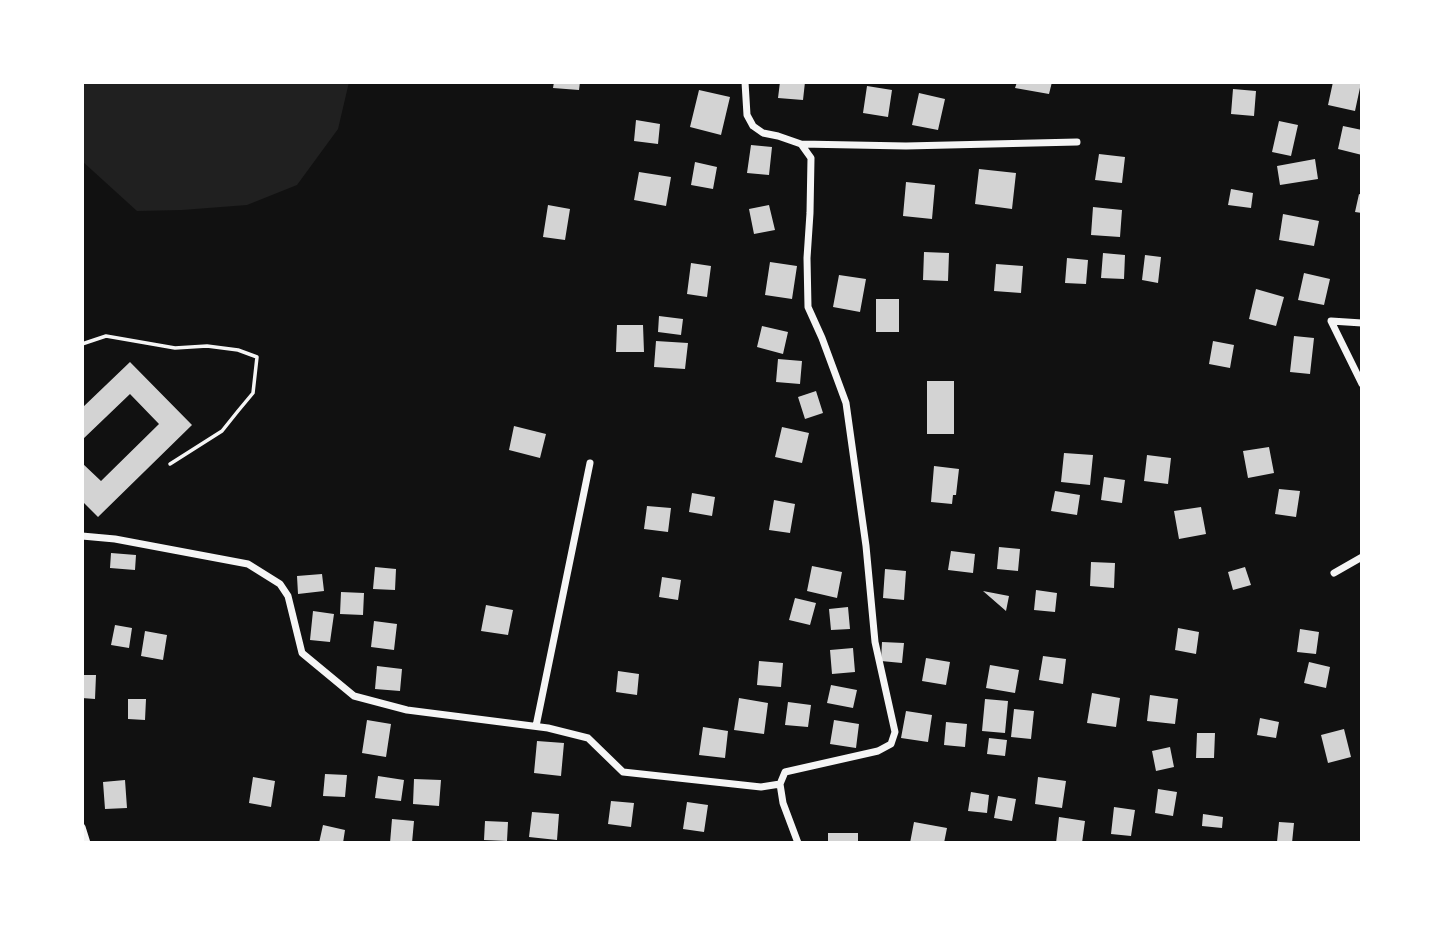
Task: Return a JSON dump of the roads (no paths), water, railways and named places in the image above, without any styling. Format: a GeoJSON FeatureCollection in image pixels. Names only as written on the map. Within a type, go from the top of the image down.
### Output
{"type":"FeatureCollection","features":[{"type":"Feature","properties":{"kind":"street"},"geometry":{"type":"LineString","coordinates":[[745,82],[747,114],[753,126],[763,133],[801,144],[906,146],[1077,142]]}},
{"type":"Feature","properties":{"kind":"street"},"geometry":{"type":"LineString","coordinates":[[797,843],[783,803],[780,784],[785,772],[878,751],[891,744],[895,732],[875,642],[866,546],[846,403],[808,307],[811,158],[801,144]]}},
{"type":"Feature","properties":{"kind":"street"},"geometry":{"type":"LineString","coordinates":[[1362,323],[1331,321],[1362,384]]}},
{"type":"Feature","properties":{"kind":"street"},"geometry":{"type":"LineString","coordinates":[[536,726],[590,463]]}},
{"type":"Feature","properties":{"kind":"street"},"geometry":{"type":"LineString","coordinates":[[82,536],[115,539],[248,564],[280,584],[288,596],[302,653],[354,696],[407,710],[536,726],[588,738],[623,772],[761,786],[780,784]]}},
{"type":"Feature","properties":{"kind":"street"},"geometry":{"type":"LineString","coordinates":[[1334,573],[1362,557]]}},
{"type":"Feature","properties":{"kind":"street"},"geometry":{"type":"LineString","coordinates":[[82,827],[88,843]]}},
{"type":"Feature","properties":{"kind":"lane"},"geometry":{"type":"LineString","coordinates":[[82,344],[106,336],[175,348],[207,346],[238,350],[257,357],[253,393],[222,431],[170,464]]}}]}
